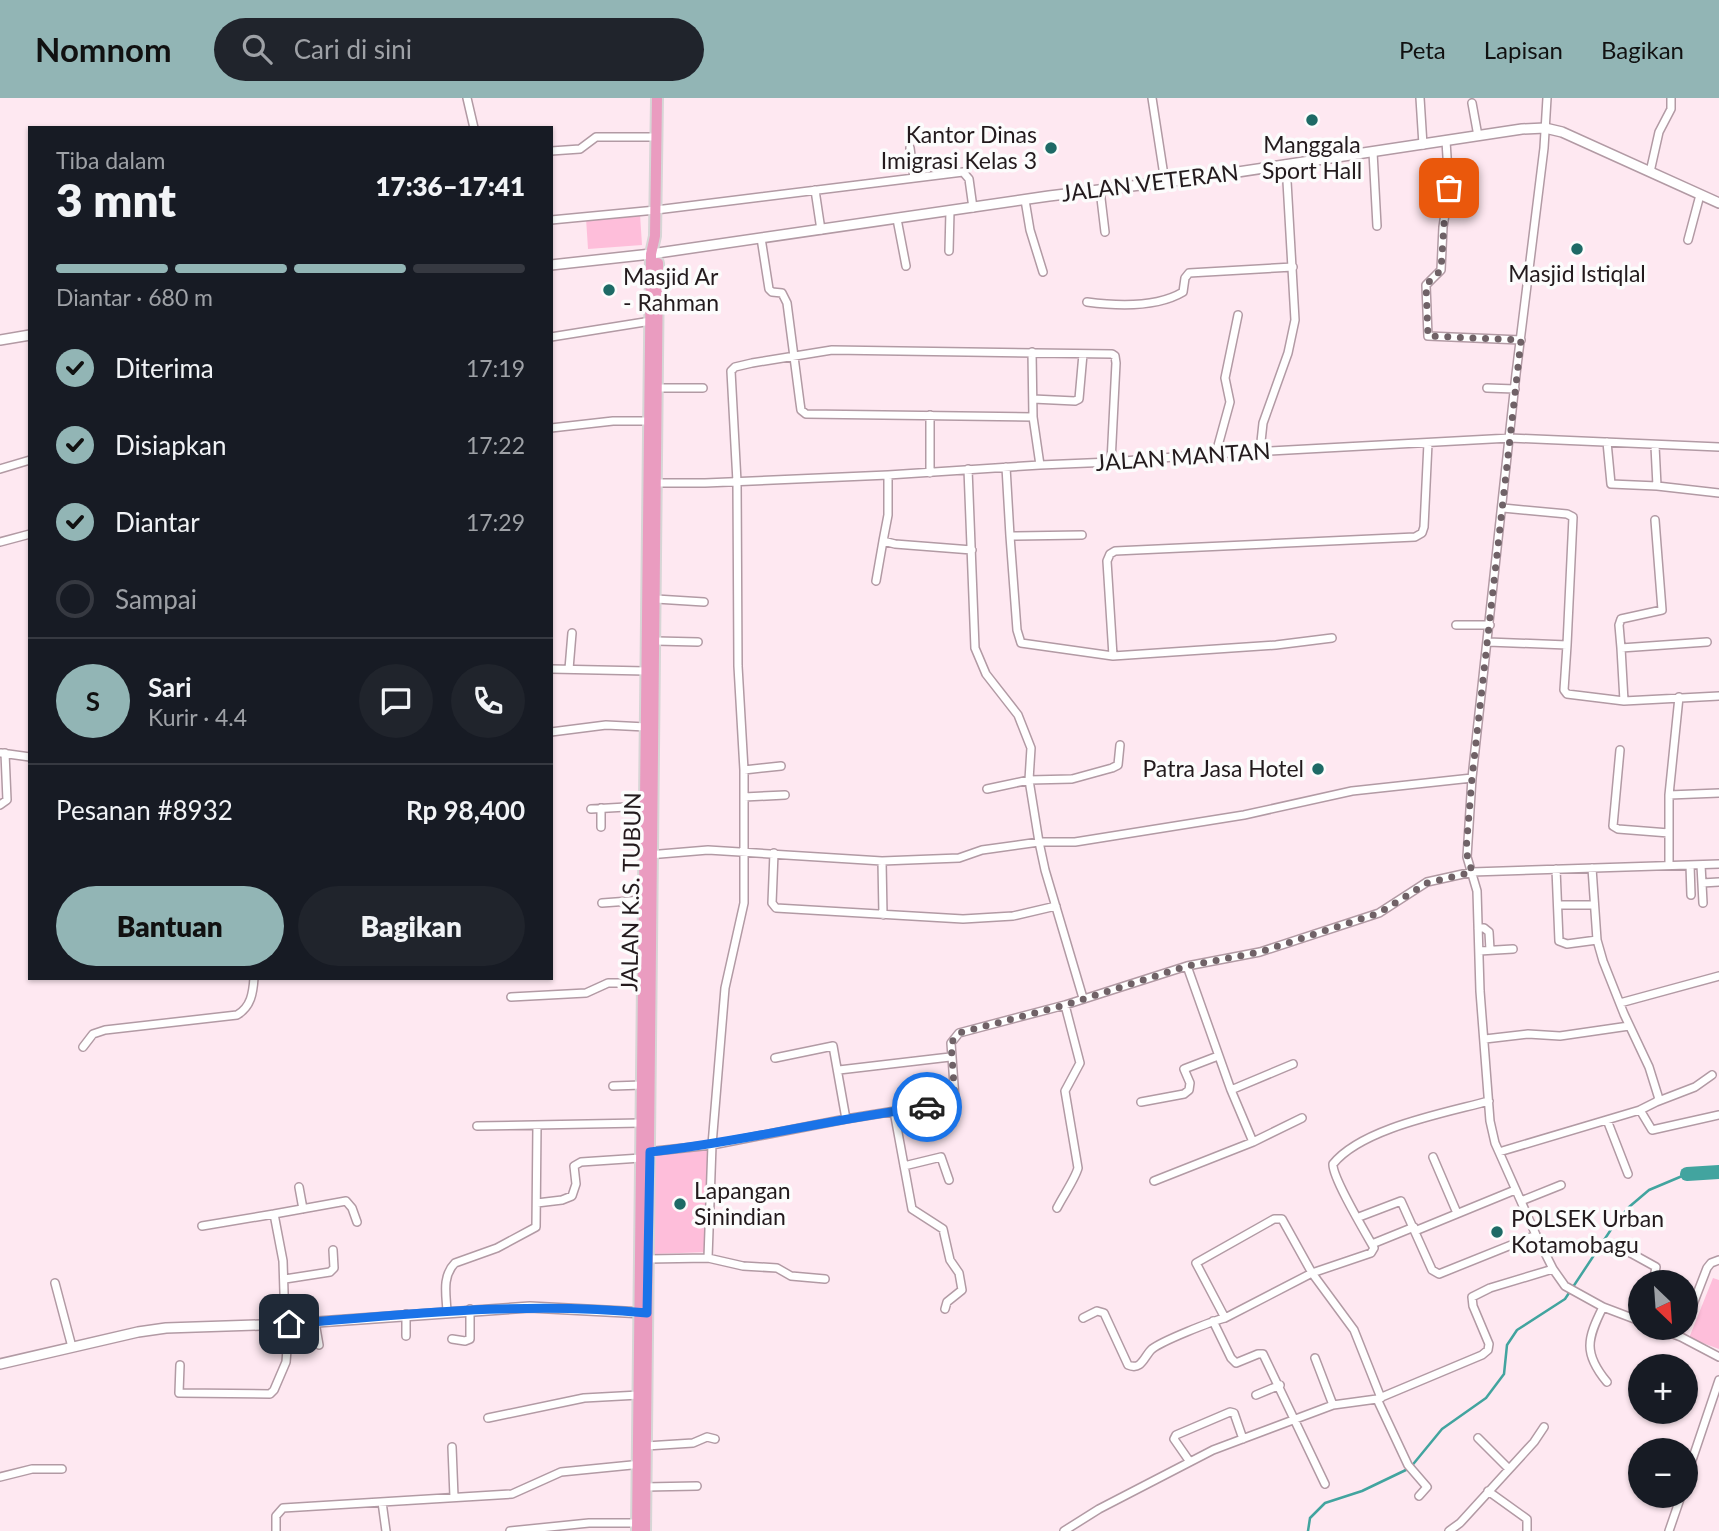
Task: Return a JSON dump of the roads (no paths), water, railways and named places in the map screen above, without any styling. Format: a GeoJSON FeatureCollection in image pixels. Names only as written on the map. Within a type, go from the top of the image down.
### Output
{"type":"FeatureCollection","features":[{"type":"Feature","properties":{"kind":"highway"},"geometry":{"type":"LineString","coordinates":[[655,253],[657,100]]}},
{"type":"Feature","properties":{"kind":"highway","name":"JALAN K.S. TUBUN"},"geometry":{"type":"LineString","coordinates":[[643,1430],[648,855],[656,641],[649,421],[655,253]]}},
{"type":"Feature","properties":{"kind":"highway","name":"JALAN K.S. TUBUN"},"geometry":{"type":"LineString","coordinates":[[640,1528],[644,1446],[639,1395],[648,1259],[641,1123],[643,900],[648,855],[644,806],[646,671],[657,388],[655,253]]}},
{"type":"Feature","properties":{"kind":"highway","name":"JALAN K.S. TUBUN"},"geometry":{"type":"LineString","coordinates":[[640,1528],[645,1487],[643,1464]]}},
{"type":"Feature","properties":{"kind":"street"},"geometry":{"type":"LineString","coordinates":[[467,98],[474,126]]}},
{"type":"Feature","properties":{"kind":"street"},"geometry":{"type":"LineString","coordinates":[[1152,98],[1165,182]]}},
{"type":"Feature","properties":{"kind":"street"},"geometry":{"type":"LineString","coordinates":[[1420,98],[1423,145]]}},
{"type":"Feature","properties":{"kind":"street"},"geometry":{"type":"LineString","coordinates":[[1547,98],[1472,778],[1467,857],[1477,891],[1490,1126],[1499,1152],[1536,1235],[1565,1286],[1603,1307],[1628,1316]]}},
{"type":"Feature","properties":{"kind":"street"},"geometry":{"type":"LineString","coordinates":[[1650,172],[1659,132],[1671,109],[1671,98]]}},
{"type":"Feature","properties":{"kind":"street"},"geometry":{"type":"LineString","coordinates":[[1472,103],[1478,136]]}},
{"type":"Feature","properties":{"kind":"street","name":"JALAN VETERAN"},"geometry":{"type":"LineString","coordinates":[[553,265],[655,253],[1545,128],[1562,132],[1719,203]]}},
{"type":"Feature","properties":{"kind":"street"},"geometry":{"type":"LineString","coordinates":[[553,151],[580,149],[596,137],[657,137]]}},
{"type":"Feature","properties":{"kind":"street"},"geometry":{"type":"LineString","coordinates":[[1446,141],[1449,188],[1441,270],[1426,285],[1428,336],[1521,340]]}},
{"type":"Feature","properties":{"kind":"street"},"geometry":{"type":"LineString","coordinates":[[910,148],[914,178]]}},
{"type":"Feature","properties":{"kind":"street"},"geometry":{"type":"LineString","coordinates":[[1373,152],[1377,226]]}},
{"type":"Feature","properties":{"kind":"street"},"geometry":{"type":"LineString","coordinates":[[1259,451],[1263,423],[1293,335],[1295,320],[1286,164]]}},
{"type":"Feature","properties":{"kind":"street"},"geometry":{"type":"LineString","coordinates":[[553,220],[966,173],[973,208]]}},
{"type":"Feature","properties":{"kind":"street"},"geometry":{"type":"LineString","coordinates":[[815,190],[821,230]]}},
{"type":"Feature","properties":{"kind":"street"},"geometry":{"type":"LineString","coordinates":[[1100,190],[1105,232]]}},
{"type":"Feature","properties":{"kind":"street"},"geometry":{"type":"LineString","coordinates":[[1688,240],[1700,195]]}},
{"type":"Feature","properties":{"kind":"street"},"geometry":{"type":"LineString","coordinates":[[1025,200],[1030,230],[1043,272]]}},
{"type":"Feature","properties":{"kind":"street"},"geometry":{"type":"LineString","coordinates":[[949,251],[950,211]]}},
{"type":"Feature","properties":{"kind":"street"},"geometry":{"type":"LineString","coordinates":[[897,219],[906,266]]}},
{"type":"Feature","properties":{"kind":"street"},"geometry":{"type":"LineString","coordinates":[[761,238],[769,289],[782,293],[785,297],[800,404],[806,414],[1034,417]]}},
{"type":"Feature","properties":{"kind":"street"},"geometry":{"type":"LineString","coordinates":[[1087,302],[1121,305],[1174,297],[1183,292],[1185,278],[1189,273],[1293,267]]}},
{"type":"Feature","properties":{"kind":"street"},"geometry":{"type":"LineString","coordinates":[[1216,453],[1230,402],[1225,379],[1238,315]]}},
{"type":"Feature","properties":{"kind":"street"},"geometry":{"type":"LineString","coordinates":[[553,337],[651,321]]}},
{"type":"Feature","properties":{"kind":"street"},"geometry":{"type":"LineString","coordinates":[[0,340],[28,335]]}},
{"type":"Feature","properties":{"kind":"street"},"geometry":{"type":"LineString","coordinates":[[708,1258],[712,1145],[725,988],[744,903],[744,770],[738,666],[737,482],[731,371],[735,367],[794,355],[845,350],[1032,352],[1115,356],[1111,463]]}},
{"type":"Feature","properties":{"kind":"street"},"geometry":{"type":"LineString","coordinates":[[1032,352],[1034,417],[1040,465]]}},
{"type":"Feature","properties":{"kind":"street"},"geometry":{"type":"LineString","coordinates":[[1033,399],[1079,399],[1083,354]]}},
{"type":"Feature","properties":{"kind":"street"},"geometry":{"type":"LineString","coordinates":[[657,388],[703,388]]}},
{"type":"Feature","properties":{"kind":"street"},"geometry":{"type":"LineString","coordinates":[[1487,388],[1515,389]]}},
{"type":"Feature","properties":{"kind":"street"},"geometry":{"type":"LineString","coordinates":[[930,415],[930,473]]}},
{"type":"Feature","properties":{"kind":"street"},"geometry":{"type":"LineString","coordinates":[[553,428],[613,421],[649,421]]}},
{"type":"Feature","properties":{"kind":"street","name":"JALAN MANTAN"},"geometry":{"type":"LineString","coordinates":[[652,483],[930,473],[1111,463],[1216,453],[1510,438],[1719,447]]}},
{"type":"Feature","properties":{"kind":"street"},"geometry":{"type":"LineString","coordinates":[[1607,442],[1611,484],[1719,493]]}},
{"type":"Feature","properties":{"kind":"street"},"geometry":{"type":"LineString","coordinates":[[1113,656],[1107,561],[1110,554],[1115,551],[1415,537],[1422,533],[1424,527],[1427,443]]}},
{"type":"Feature","properties":{"kind":"street"},"geometry":{"type":"LineString","coordinates":[[1656,446],[1657,486]]}},
{"type":"Feature","properties":{"kind":"street"},"geometry":{"type":"LineString","coordinates":[[0,469],[28,461]]}},
{"type":"Feature","properties":{"kind":"street"},"geometry":{"type":"LineString","coordinates":[[1006,467],[1017,630],[1021,643],[1113,656],[1276,645],[1332,638]]}},
{"type":"Feature","properties":{"kind":"street"},"geometry":{"type":"LineString","coordinates":[[968,470],[976,654],[993,685],[1020,721],[1031,748],[1029,780],[1039,842],[1083,998]]}},
{"type":"Feature","properties":{"kind":"street"},"geometry":{"type":"LineString","coordinates":[[876,580],[888,515],[888,475]]}},
{"type":"Feature","properties":{"kind":"street"},"geometry":{"type":"LineString","coordinates":[[1503,508],[1567,514],[1573,517],[1565,693],[1624,701],[1719,696]]}},
{"type":"Feature","properties":{"kind":"street"},"geometry":{"type":"LineString","coordinates":[[1624,701],[1619,625],[1621,619],[1662,610],[1655,520]]}},
{"type":"Feature","properties":{"kind":"street"},"geometry":{"type":"LineString","coordinates":[[1010,537],[1082,534]]}},
{"type":"Feature","properties":{"kind":"street"},"geometry":{"type":"LineString","coordinates":[[0,542],[28,535]]}},
{"type":"Feature","properties":{"kind":"street"},"geometry":{"type":"LineString","coordinates":[[883,541],[972,550]]}},
{"type":"Feature","properties":{"kind":"street"},"geometry":{"type":"LineString","coordinates":[[656,599],[704,602]]}},
{"type":"Feature","properties":{"kind":"street"},"geometry":{"type":"LineString","coordinates":[[1456,625],[1490,625]]}},
{"type":"Feature","properties":{"kind":"street"},"geometry":{"type":"LineString","coordinates":[[569,670],[572,633]]}},
{"type":"Feature","properties":{"kind":"street"},"geometry":{"type":"LineString","coordinates":[[656,641],[698,642]]}},
{"type":"Feature","properties":{"kind":"street"},"geometry":{"type":"LineString","coordinates":[[1488,642],[1567,645]]}},
{"type":"Feature","properties":{"kind":"street"},"geometry":{"type":"LineString","coordinates":[[1621,648],[1707,642]]}},
{"type":"Feature","properties":{"kind":"street"},"geometry":{"type":"LineString","coordinates":[[553,669],[646,671]]}},
{"type":"Feature","properties":{"kind":"street"},"geometry":{"type":"LineString","coordinates":[[1669,865],[1669,796],[1679,697]]}},
{"type":"Feature","properties":{"kind":"street"},"geometry":{"type":"LineString","coordinates":[[553,732],[606,725],[646,727]]}},
{"type":"Feature","properties":{"kind":"street"},"geometry":{"type":"LineString","coordinates":[[987,789],[1029,780],[1072,779],[1116,767],[1120,760],[1120,746]]}},
{"type":"Feature","properties":{"kind":"street"},"geometry":{"type":"LineString","coordinates":[[1620,750],[1613,826],[1618,829],[1669,833]]}},
{"type":"Feature","properties":{"kind":"street"},"geometry":{"type":"LineString","coordinates":[[0,805],[7,800],[2,753],[28,757]]}},
{"type":"Feature","properties":{"kind":"street"},"geometry":{"type":"LineString","coordinates":[[744,770],[781,766]]}},
{"type":"Feature","properties":{"kind":"street"},"geometry":{"type":"LineString","coordinates":[[648,855],[708,850],[882,861],[959,858],[982,850],[1039,842],[1074,842],[1244,815],[1352,791],[1472,778]]}},
{"type":"Feature","properties":{"kind":"street"},"geometry":{"type":"LineString","coordinates":[[1669,796],[1719,793]]}},
{"type":"Feature","properties":{"kind":"street"},"geometry":{"type":"LineString","coordinates":[[744,797],[785,795]]}},
{"type":"Feature","properties":{"kind":"street"},"geometry":{"type":"LineString","coordinates":[[591,809],[644,806]]}},
{"type":"Feature","properties":{"kind":"street"},"geometry":{"type":"LineString","coordinates":[[601,808],[601,827]]}},
{"type":"Feature","properties":{"kind":"street"},"geometry":{"type":"LineString","coordinates":[[774,853],[774,907],[883,915],[1001,918],[1056,906]]}},
{"type":"Feature","properties":{"kind":"street"},"geometry":{"type":"LineString","coordinates":[[882,861],[883,915]]}},
{"type":"Feature","properties":{"kind":"street"},"geometry":{"type":"LineString","coordinates":[[537,1203],[572,1196],[576,1184],[574,1166],[581,1162],[712,1145],[846,1119],[936,1106],[955,1099],[950,1057],[951,1043],[959,1033],[1065,1005],[1187,966],[1260,952],[1345,925],[1387,910],[1421,885],[1472,872],[1719,864]]}},
{"type":"Feature","properties":{"kind":"street"},"geometry":{"type":"LineString","coordinates":[[1690,865],[1692,895]]}},
{"type":"Feature","properties":{"kind":"street"},"geometry":{"type":"LineString","coordinates":[[1701,865],[1703,903]]}},
{"type":"Feature","properties":{"kind":"street"},"geometry":{"type":"LineString","coordinates":[[1592,868],[1597,940],[1605,968],[1655,1082],[1659,1096],[1656,1102]]}},
{"type":"Feature","properties":{"kind":"street"},"geometry":{"type":"LineString","coordinates":[[1556,869],[1560,943],[1597,940]]}},
{"type":"Feature","properties":{"kind":"street"},"geometry":{"type":"LineString","coordinates":[[1702,883],[1719,882]]}},
{"type":"Feature","properties":{"kind":"street"},"geometry":{"type":"LineString","coordinates":[[601,903],[643,900]]}},
{"type":"Feature","properties":{"kind":"street"},"geometry":{"type":"LineString","coordinates":[[1558,905],[1594,905]]}},
{"type":"Feature","properties":{"kind":"street"},"geometry":{"type":"LineString","coordinates":[[1478,928],[1489,932],[1490,950]]}},
{"type":"Feature","properties":{"kind":"street"},"geometry":{"type":"LineString","coordinates":[[1479,951],[1513,949]]}},
{"type":"Feature","properties":{"kind":"street"},"geometry":{"type":"LineString","coordinates":[[1187,966],[1218,1056],[1253,1142]]}},
{"type":"Feature","properties":{"kind":"street"},"geometry":{"type":"LineString","coordinates":[[1620,1003],[1719,976]]}},
{"type":"Feature","properties":{"kind":"street"},"geometry":{"type":"LineString","coordinates":[[83,1047],[93,1034],[115,1028],[237,1015],[245,1010],[249,1003],[254,980]]}},
{"type":"Feature","properties":{"kind":"street"},"geometry":{"type":"LineString","coordinates":[[511,998],[586,993],[608,983],[643,983]]}},
{"type":"Feature","properties":{"kind":"street"},"geometry":{"type":"LineString","coordinates":[[1057,1208],[1078,1168],[1065,1091],[1080,1063],[1065,1005]]}},
{"type":"Feature","properties":{"kind":"street"},"geometry":{"type":"LineString","coordinates":[[1485,1039],[1528,1034],[1560,1036],[1629,1026]]}},
{"type":"Feature","properties":{"kind":"street"},"geometry":{"type":"LineString","coordinates":[[775,1058],[834,1046],[846,1119]]}},
{"type":"Feature","properties":{"kind":"street"},"geometry":{"type":"LineString","coordinates":[[1141,1102],[1184,1094],[1189,1090],[1190,1083],[1184,1069],[1218,1056]]}},
{"type":"Feature","properties":{"kind":"street"},"geometry":{"type":"LineString","coordinates":[[839,1070],[950,1057]]}},
{"type":"Feature","properties":{"kind":"street"},"geometry":{"type":"LineString","coordinates":[[1231,1090],[1293,1064]]}},
{"type":"Feature","properties":{"kind":"street"},"geometry":{"type":"LineString","coordinates":[[1499,1152],[1640,1110],[1695,1087],[1712,1075]]}},
{"type":"Feature","properties":{"kind":"street"},"geometry":{"type":"LineString","coordinates":[[613,1086],[642,1085]]}},
{"type":"Feature","properties":{"kind":"street"},"geometry":{"type":"LineString","coordinates":[[1083,1318],[1097,1311],[1104,1312],[1126,1362],[1132,1367],[1143,1363],[1153,1349],[1225,1318],[1312,1273],[1374,1251],[1359,1217],[1333,1171],[1333,1164],[1350,1148],[1390,1129],[1489,1101]]}},
{"type":"Feature","properties":{"kind":"street"},"geometry":{"type":"LineString","coordinates":[[1640,1110],[1652,1130],[1719,1115]]}},
{"type":"Feature","properties":{"kind":"street"},"geometry":{"type":"LineString","coordinates":[[894,1111],[912,1209],[943,1228],[950,1260],[959,1273],[962,1290],[947,1302],[944,1309]]}},
{"type":"Feature","properties":{"kind":"street"},"geometry":{"type":"LineString","coordinates":[[1154,1181],[1253,1142],[1302,1118]]}},
{"type":"Feature","properties":{"kind":"street"},"geometry":{"type":"LineString","coordinates":[[1607,1120],[1628,1174]]}},
{"type":"Feature","properties":{"kind":"street"},"geometry":{"type":"LineString","coordinates":[[477,1126],[641,1123]]}},
{"type":"Feature","properties":{"kind":"street"},"geometry":{"type":"LineString","coordinates":[[447,1311],[446,1281],[450,1268],[455,1263],[498,1248],[532,1231],[537,1223],[537,1125]]}},
{"type":"Feature","properties":{"kind":"street"},"geometry":{"type":"LineString","coordinates":[[904,1166],[941,1157],[944,1159],[949,1180]]}},
{"type":"Feature","properties":{"kind":"street"},"geometry":{"type":"LineString","coordinates":[[1433,1157],[1457,1213]]}},
{"type":"Feature","properties":{"kind":"street"},"geometry":{"type":"LineString","coordinates":[[1521,1201],[1561,1185]]}},
{"type":"Feature","properties":{"kind":"street"},"geometry":{"type":"LineString","coordinates":[[299,1187],[303,1209]]}},
{"type":"Feature","properties":{"kind":"street"},"geometry":{"type":"LineString","coordinates":[[1372,1244],[1515,1189]]}},
{"type":"Feature","properties":{"kind":"street"},"geometry":{"type":"LineString","coordinates":[[1359,1217],[1400,1200],[1432,1270],[1438,1274],[1536,1235]]}},
{"type":"Feature","properties":{"kind":"street"},"geometry":{"type":"LineString","coordinates":[[202,1226],[346,1201],[358,1222]]}},
{"type":"Feature","properties":{"kind":"street"},"geometry":{"type":"LineString","coordinates":[[180,1365],[179,1393],[270,1394],[274,1390],[286,1363],[287,1324],[285,1279],[274,1213]]}},
{"type":"Feature","properties":{"kind":"street"},"geometry":{"type":"LineString","coordinates":[[1225,1318],[1196,1263],[1274,1219],[1282,1219],[1312,1273],[1354,1330],[1379,1399],[1411,1469],[1427,1487],[1419,1496]]}},
{"type":"Feature","properties":{"kind":"street"},"geometry":{"type":"LineString","coordinates":[[285,1279],[330,1272],[334,1268],[333,1250]]}},
{"type":"Feature","properties":{"kind":"street"},"geometry":{"type":"LineString","coordinates":[[1627,1251],[1656,1267],[1655,1270]]}},
{"type":"Feature","properties":{"kind":"street"},"geometry":{"type":"LineString","coordinates":[[648,1259],[708,1258],[743,1266],[777,1268],[791,1276],[825,1279]]}},
{"type":"Feature","properties":{"kind":"street"},"geometry":{"type":"LineString","coordinates":[[1698,1292],[1707,1268],[1719,1260]]}},
{"type":"Feature","properties":{"kind":"street"},"geometry":{"type":"LineString","coordinates":[[1064,1531],[1098,1509],[1213,1450],[1333,1405],[1379,1399],[1486,1352],[1489,1344],[1473,1306],[1472,1297],[1490,1287],[1553,1269]]}},
{"type":"Feature","properties":{"kind":"street"},"geometry":{"type":"LineString","coordinates":[[55,1283],[72,1347]]}},
{"type":"Feature","properties":{"kind":"street"},"geometry":{"type":"LineString","coordinates":[[0,1364],[166,1328],[287,1324],[470,1309],[530,1307],[644,1312]]}},
{"type":"Feature","properties":{"kind":"street"},"geometry":{"type":"LineString","coordinates":[[1603,1307],[1591,1329],[1588,1344],[1591,1359],[1607,1382]]}},
{"type":"Feature","properties":{"kind":"street"},"geometry":{"type":"LineString","coordinates":[[452,1339],[470,1339],[470,1309]]}},
{"type":"Feature","properties":{"kind":"street"},"geometry":{"type":"LineString","coordinates":[[406,1314],[406,1336]]}},
{"type":"Feature","properties":{"kind":"street"},"geometry":{"type":"LineString","coordinates":[[1213,1321],[1234,1362],[1240,1363],[1258,1354],[1264,1354],[1325,1483]]}},
{"type":"Feature","properties":{"kind":"street"},"geometry":{"type":"LineString","coordinates":[[315,1322],[319,1345]]}},
{"type":"Feature","properties":{"kind":"street"},"geometry":{"type":"LineString","coordinates":[[1687,1340],[1719,1357]]}},
{"type":"Feature","properties":{"kind":"street"},"geometry":{"type":"LineString","coordinates":[[1315,1358],[1333,1405]]}},
{"type":"Feature","properties":{"kind":"street"},"geometry":{"type":"LineString","coordinates":[[1698,1442],[1719,1380]]}},
{"type":"Feature","properties":{"kind":"street"},"geometry":{"type":"LineString","coordinates":[[1256,1395],[1280,1385]]}},
{"type":"Feature","properties":{"kind":"street"},"geometry":{"type":"LineString","coordinates":[[488,1418],[584,1398],[639,1395]]}},
{"type":"Feature","properties":{"kind":"street"},"geometry":{"type":"LineString","coordinates":[[1189,1462],[1174,1439],[1175,1435],[1230,1412],[1234,1413],[1243,1439]]}},
{"type":"Feature","properties":{"kind":"street"},"geometry":{"type":"LineString","coordinates":[[1449,1531],[1460,1523],[1544,1427]]}},
{"type":"Feature","properties":{"kind":"street"},"geometry":{"type":"LineString","coordinates":[[644,1446],[693,1443],[708,1437],[715,1439]]}},
{"type":"Feature","properties":{"kind":"street"},"geometry":{"type":"LineString","coordinates":[[1478,1438],[1508,1469]]}},
{"type":"Feature","properties":{"kind":"street"},"geometry":{"type":"LineString","coordinates":[[452,1447],[454,1497]]}},
{"type":"Feature","properties":{"kind":"street"},"geometry":{"type":"LineString","coordinates":[[276,1531],[275,1516],[283,1508],[512,1494],[561,1472],[643,1464]]}},
{"type":"Feature","properties":{"kind":"street"},"geometry":{"type":"LineString","coordinates":[[0,1477],[32,1469],[62,1469]]}},
{"type":"Feature","properties":{"kind":"street"},"geometry":{"type":"LineString","coordinates":[[645,1487],[697,1486]]}},
{"type":"Feature","properties":{"kind":"street"},"geometry":{"type":"LineString","coordinates":[[1488,1491],[1527,1520],[1527,1531]]}},
{"type":"Feature","properties":{"kind":"street"},"geometry":{"type":"LineString","coordinates":[[382,1502],[386,1531]]}},
{"type":"Feature","properties":{"kind":"street"},"geometry":{"type":"LineString","coordinates":[[1669,1531],[1677,1508]]}},
{"type":"Feature","properties":{"kind":"street"},"geometry":{"type":"LineString","coordinates":[[510,1531],[589,1523],[640,1528]]}},
{"type":"Feature","properties":{"kind":"waterway"},"geometry":{"type":"LineString","coordinates":[[1687,1174],[1719,1172]]}},
{"type":"Feature","properties":{"kind":"waterway"},"geometry":{"type":"LineString","coordinates":[[1308,1531],[1310,1518],[1325,1503],[1362,1491],[1410,1468],[1442,1429],[1486,1398],[1504,1374],[1507,1345],[1517,1330],[1565,1299],[1629,1207],[1649,1190],[1687,1174]]}},
{"type":"Feature","properties":{"kind":"place","name":"Manggala Sport Hall"},"geometry":{"type":"Point","coordinates":[1312,120]}},
{"type":"Feature","properties":{"kind":"place","name":"Kantor Dinas Imigrasi Kelas 3"},"geometry":{"type":"Point","coordinates":[1051,148]}},
{"type":"Feature","properties":{"kind":"place","name":"Masjid Istiqlal"},"geometry":{"type":"Point","coordinates":[1577,249]}},
{"type":"Feature","properties":{"kind":"place","name":"Masjid Ar - Rahman"},"geometry":{"type":"Point","coordinates":[609,290]}},
{"type":"Feature","properties":{"kind":"place","name":"Patra Jasa Hotel"},"geometry":{"type":"Point","coordinates":[1318,769]}},
{"type":"Feature","properties":{"kind":"place","name":"Lapangan Sinindian"},"geometry":{"type":"Point","coordinates":[680,1204]}},
{"type":"Feature","properties":{"kind":"place","name":"POLSEK Urban Kotamobagu"},"geometry":{"type":"Point","coordinates":[1497,1232]}}]}
